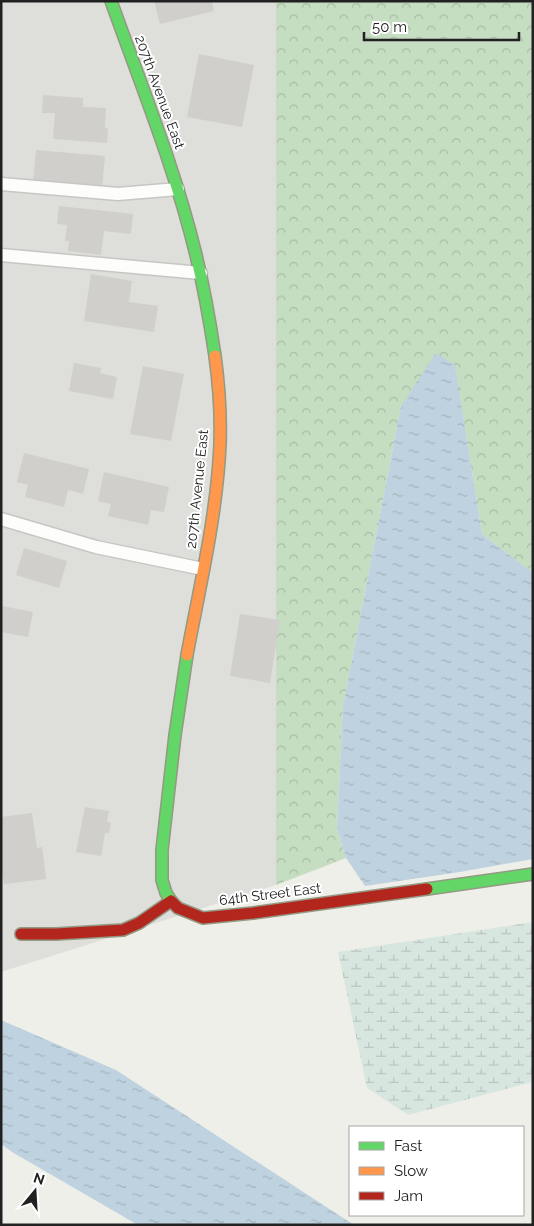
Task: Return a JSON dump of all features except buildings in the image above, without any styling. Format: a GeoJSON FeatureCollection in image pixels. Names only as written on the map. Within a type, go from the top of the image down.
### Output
{"type":"FeatureCollection","features":[{"type":"Feature","properties":{"kind":"street","name":"207th Avenue East"},"geometry":{"type":"LineString","coordinates":[[111,1],[178,189],[201,273],[215,346],[220,413],[220,452],[210,532],[180,688],[172,749],[161,867],[166,895],[171,901]]}},
{"type":"Feature","properties":{"kind":"street","name":"64th Street East"},"geometry":{"type":"LineString","coordinates":[[171,901],[178,908],[203,918],[253,913],[533,874]]}},
{"type":"Feature","properties":{"kind":"street"},"geometry":{"type":"LineString","coordinates":[[21,934],[123,930],[171,901]]}},
{"type":"Feature","properties":{"kind":"lane"},"geometry":{"type":"LineString","coordinates":[[1,184],[118,194],[178,189]]}},
{"type":"Feature","properties":{"kind":"lane"},"geometry":{"type":"LineString","coordinates":[[1,255],[201,273]]}},
{"type":"Feature","properties":{"kind":"lane"},"geometry":{"type":"LineString","coordinates":[[1,519],[96,548],[203,569]]}},
{"type":"Feature","properties":{"kind":"shaded area"},"geometry":{"type":"Polygon","coordinates":[[[1,1],[276,1],[276,885],[1,972],[1,1]]]}},
{"type":"Feature","properties":{"kind":"green space"},"geometry":{"type":"Polygon","coordinates":[[[276,1],[533,1],[533,573],[482,534],[455,366],[401,406],[343,706],[337,828],[346,858],[276,885],[276,1]]]}},
{"type":"Feature","properties":{"kind":"green space"},"geometry":{"type":"Polygon","coordinates":[[[533,922],[533,1082],[408,1115],[367,1088],[338,952],[533,922]]]}},
{"type":"Feature","properties":{"kind":"water"},"geometry":{"type":"Polygon","coordinates":[[[436,353],[455,365],[482,534],[533,573],[533,859],[365,886],[346,858],[337,828],[343,706],[401,406],[436,353]]]}},
{"type":"Feature","properties":{"kind":"water"},"geometry":{"type":"Polygon","coordinates":[[[1,1020],[116,1070],[354,1225],[138,1225],[12,1152],[1,1144],[1,1020]]]}},
{"type":"Feature","properties":{"kind":"traffic: fast"},"geometry":{"type":"LineString","coordinates":[[111,1],[157,127],[188,223],[202,280],[215,356]]}},
{"type":"Feature","properties":{"kind":"traffic: fast"},"geometry":{"type":"LineString","coordinates":[[171,901],[162,880],[162,850],[175,735],[187,655]]}},
{"type":"Feature","properties":{"kind":"traffic: fast"},"geometry":{"type":"LineString","coordinates":[[427,889],[533,874]]}},
{"type":"Feature","properties":{"kind":"traffic: slow"},"geometry":{"type":"LineString","coordinates":[[187,655],[207,550],[218,471],[220,411],[215,356]]}},
{"type":"Feature","properties":{"kind":"traffic: jam"},"geometry":{"type":"LineString","coordinates":[[21,934],[123,930],[139,923],[171,901],[178,908],[203,918],[427,889]]}}]}
